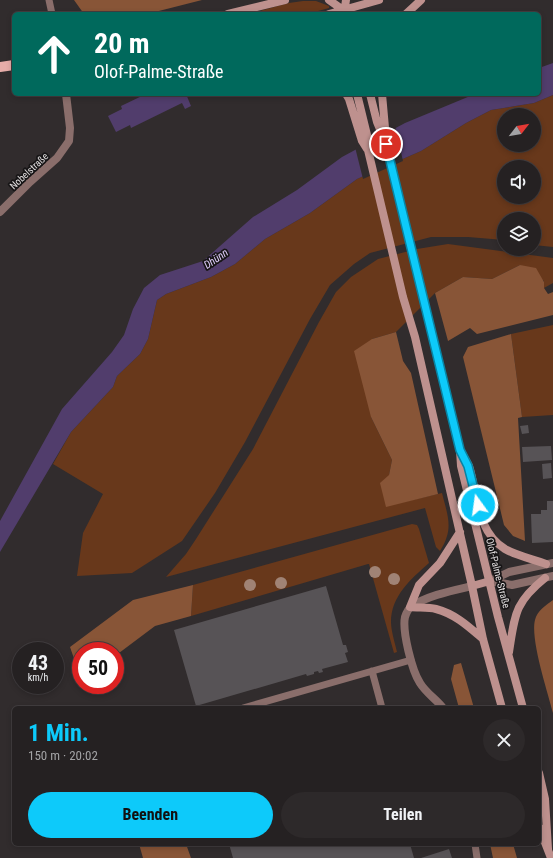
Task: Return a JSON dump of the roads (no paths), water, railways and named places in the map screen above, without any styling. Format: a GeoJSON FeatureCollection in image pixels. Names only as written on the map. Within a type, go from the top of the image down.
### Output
{"type":"FeatureCollection","features":[{"type":"Feature","properties":{"kind":"main road"},"geometry":{"type":"LineString","coordinates":[[236,12],[285,0]]}},
{"type":"Feature","properties":{"kind":"main road"},"geometry":{"type":"LineString","coordinates":[[329,0],[345,12]]}},
{"type":"Feature","properties":{"kind":"main road"},"geometry":{"type":"LineString","coordinates":[[346,0],[346,12]]}},
{"type":"Feature","properties":{"kind":"main road"},"geometry":{"type":"LineString","coordinates":[[348,12],[378,0]]}},
{"type":"Feature","properties":{"kind":"main road"},"geometry":{"type":"LineString","coordinates":[[408,12],[420,0]]}},
{"type":"Feature","properties":{"kind":"main road"},"geometry":{"type":"LineString","coordinates":[[0,67],[12,65]]}},
{"type":"Feature","properties":{"kind":"main road"},"geometry":{"type":"LineString","coordinates":[[347,96],[362,141],[368,150]]}},
{"type":"Feature","properties":{"kind":"main road"},"geometry":{"type":"LineString","coordinates":[[358,96],[368,139],[368,150],[403,297],[415,337],[483,639],[501,706]]}},
{"type":"Feature","properties":{"kind":"main road","name":"Olof-Palme-Straße"},"geometry":{"type":"LineString","coordinates":[[370,96],[377,122],[386,144],[460,450],[461,466],[522,706]]}},
{"type":"Feature","properties":{"kind":"main road"},"geometry":{"type":"LineString","coordinates":[[382,96],[386,144]]}},
{"type":"Feature","properties":{"kind":"main road"},"geometry":{"type":"LineString","coordinates":[[460,450],[468,466],[481,518],[490,535],[497,544],[506,550],[549,563]]}},
{"type":"Feature","properties":{"kind":"main road"},"geometry":{"type":"LineString","coordinates":[[460,532],[440,562],[419,585],[410,607],[434,608],[455,616],[483,639]]}},
{"type":"Feature","properties":{"kind":"main road"},"geometry":{"type":"LineString","coordinates":[[509,657],[515,616],[521,601],[531,589],[549,577]]}},
{"type":"Feature","properties":{"kind":"main road"},"geometry":{"type":"LineString","coordinates":[[472,586],[490,581]]}},
{"type":"Feature","properties":{"kind":"main road"},"geometry":{"type":"LineString","coordinates":[[541,782],[545,799],[548,849],[550,858]]}},
{"type":"Feature","properties":{"kind":"main road"},"geometry":{"type":"LineString","coordinates":[[541,832],[548,849]]}},
{"type":"Feature","properties":{"kind":"street","name":"Nobelstraße"},"geometry":{"type":"LineString","coordinates":[[0,212],[57,158],[69,141],[70,128],[66,96]]}},
{"type":"Feature","properties":{"kind":"street"},"geometry":{"type":"LineString","coordinates":[[490,581],[509,572],[549,563]]}},
{"type":"Feature","properties":{"kind":"street"},"geometry":{"type":"LineString","coordinates":[[490,581],[512,585],[549,577]]}},
{"type":"Feature","properties":{"kind":"street"},"geometry":{"type":"LineString","coordinates":[[441,706],[419,682],[411,660],[404,626],[405,616],[410,607],[426,599],[472,586]]}},
{"type":"Feature","properties":{"kind":"lane"},"geometry":{"type":"LineString","coordinates":[[49,0],[52,12]]}},
{"type":"Feature","properties":{"kind":"lane"},"geometry":{"type":"LineString","coordinates":[[250,706],[411,660]]}},
{"type":"Feature","properties":{"kind":"lane"},"geometry":{"type":"LineString","coordinates":[[372,671],[381,706]]}},
{"type":"Feature","properties":{"kind":"lane"},"geometry":{"type":"LineString","coordinates":[[475,846],[477,858]]}},
{"type":"Feature","properties":{"kind":"water","name":"Dhünn"},"geometry":{"type":"Polygon","coordinates":[[[553,63],[553,95],[534,103],[491,110],[466,123],[421,151],[357,179],[310,213],[265,239],[235,264],[211,277],[166,294],[157,300],[148,339],[140,354],[117,376],[113,387],[71,432],[0,552],[0,521],[62,409],[112,352],[124,335],[133,309],[144,288],[160,275],[203,261],[253,217],[297,190],[342,157],[405,123],[470,96],[541,96],[541,67],[553,63]]]}},
{"type":"Feature","properties":{"kind":"water"},"geometry":{"type":"Polygon","coordinates":[[[142,96],[187,96],[191,106],[185,109],[182,103],[131,128],[130,125],[116,132],[108,116],[122,109],[121,106],[142,96]]]}}]}
